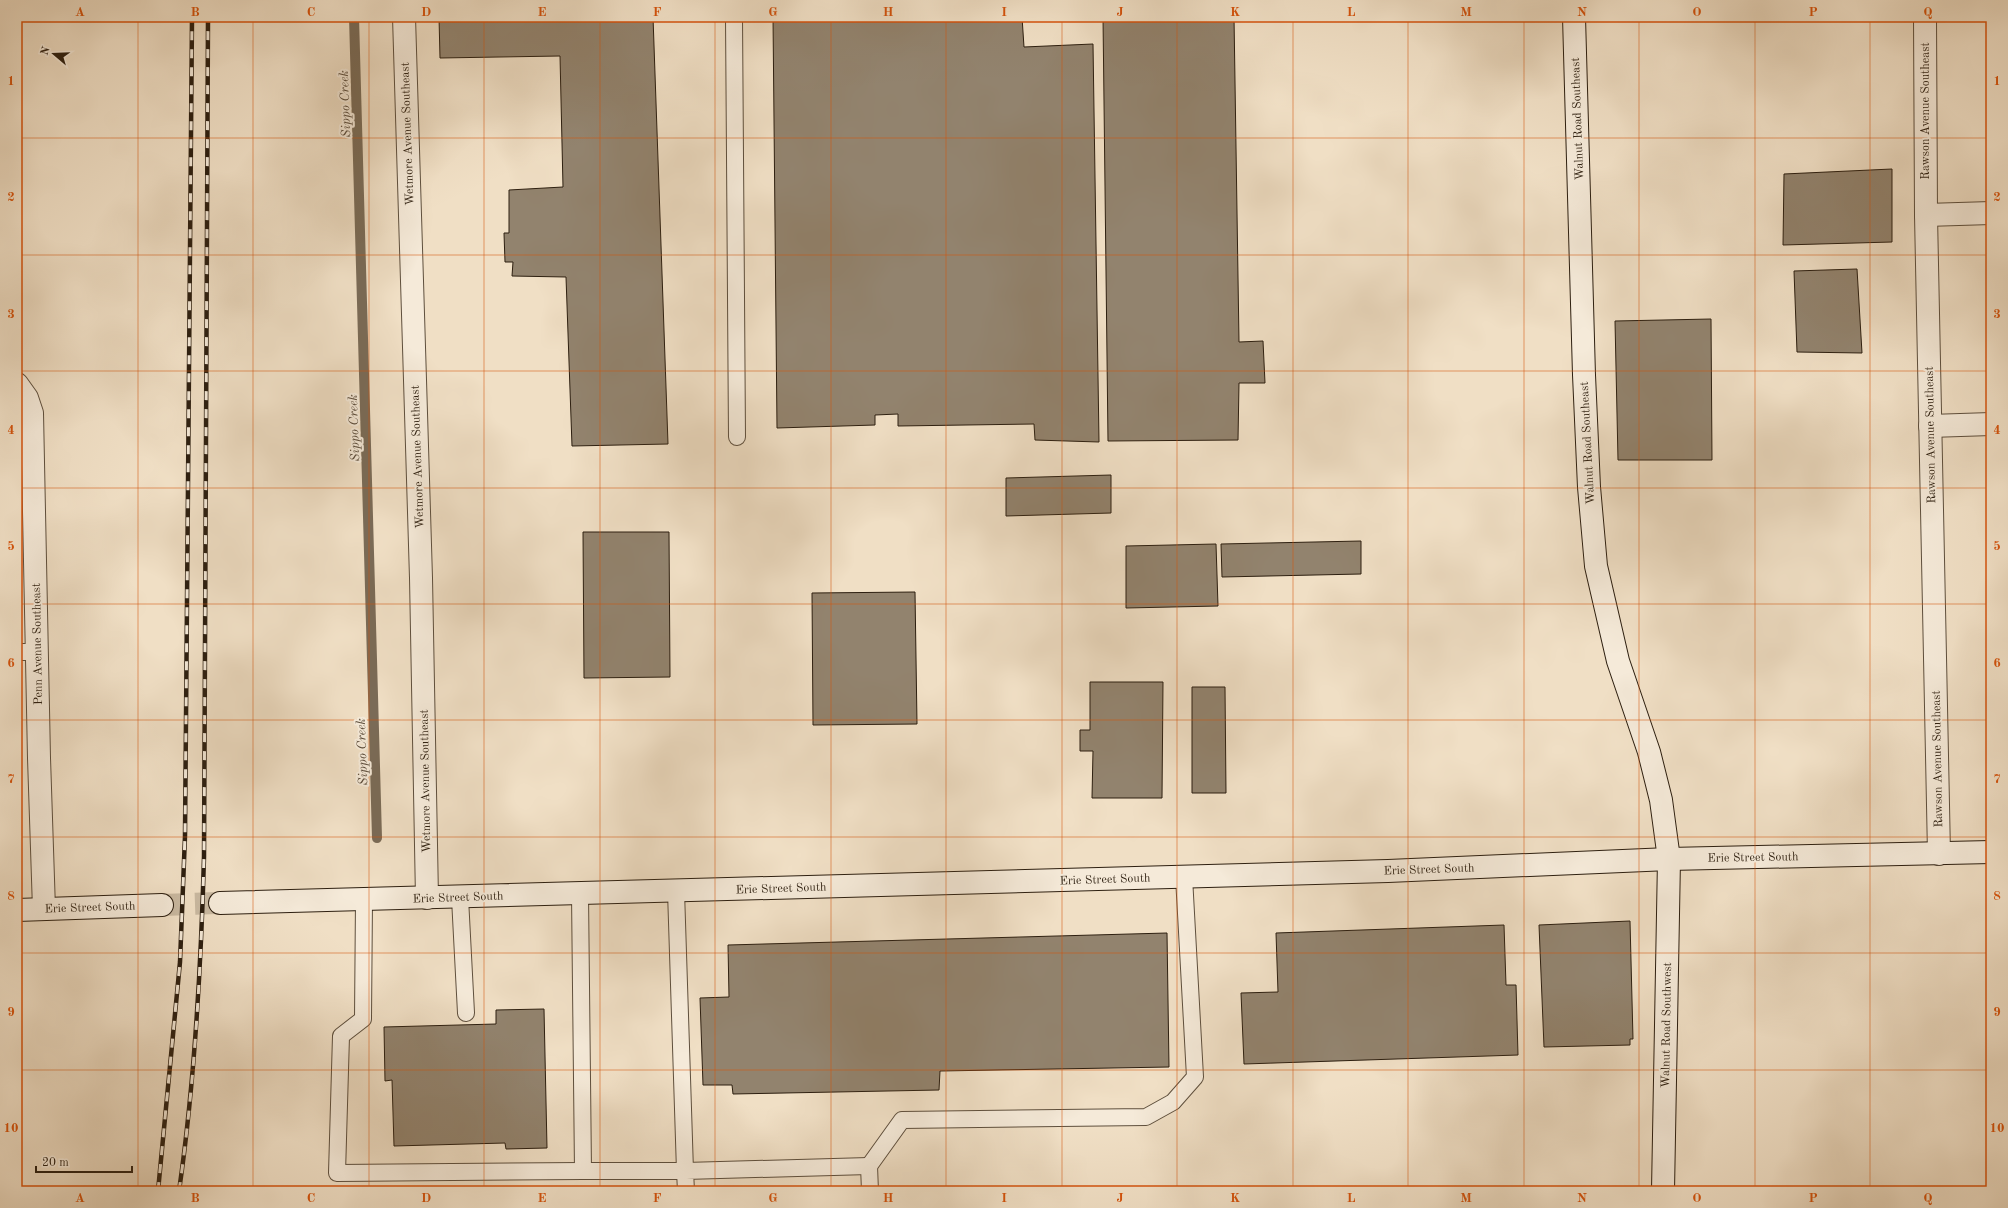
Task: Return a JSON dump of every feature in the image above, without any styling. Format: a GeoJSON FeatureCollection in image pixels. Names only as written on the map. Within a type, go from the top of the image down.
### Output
{"type":"FeatureCollection","features":[{"type":"Feature","properties":{"kind":"main road","name":"Wetmore Avenue Southeast"},"geometry":{"type":"LineString","coordinates":[[404,17],[421,570],[428,898]]}},
{"type":"Feature","properties":{"kind":"main road","name":"Walnut Road Southeast"},"geometry":{"type":"LineString","coordinates":[[1574,17],[1588,486],[1596,566],[1618,661],[1649,752],[1661,800],[1669,859]]}},
{"type":"Feature","properties":{"kind":"main road","name":"Rawson Avenue Southeast"},"geometry":{"type":"LineString","coordinates":[[1925,17],[1926,215],[1939,854]]}},
{"type":"Feature","properties":{"kind":"main road"},"geometry":{"type":"LineString","coordinates":[[1926,215],[1991,213]]}},
{"type":"Feature","properties":{"kind":"main road","name":"Penn Avenue Southeast"},"geometry":{"type":"LineString","coordinates":[[20,393],[32,413],[33,452],[27,652],[44,909]]}},
{"type":"Feature","properties":{"kind":"main road"},"geometry":{"type":"LineString","coordinates":[[1930,426],[1991,424]]}},
{"type":"Feature","properties":{"kind":"main road","name":"Erie Street South"},"geometry":{"type":"LineString","coordinates":[[220,903],[460,898],[1184,877],[1669,859],[1991,852]]}},
{"type":"Feature","properties":{"kind":"main road","name":"Walnut Road Southwest"},"geometry":{"type":"LineString","coordinates":[[1663,1191],[1669,859]]}},
{"type":"Feature","properties":{"kind":"main road","name":"Erie Street South"},"geometry":{"type":"LineString","coordinates":[[17,910],[162,905]]}},
{"type":"Feature","properties":{"kind":"lane"},"geometry":{"type":"LineString","coordinates":[[734,17],[737,437]]}},
{"type":"Feature","properties":{"kind":"lane"},"geometry":{"type":"LineString","coordinates":[[870,1191],[869,1166],[902,1120],[1146,1117],[1173,1102],[1195,1077],[1184,877]]}},
{"type":"Feature","properties":{"kind":"lane"},"geometry":{"type":"LineString","coordinates":[[676,891],[686,1191]]}},
{"type":"Feature","properties":{"kind":"lane"},"geometry":{"type":"LineString","coordinates":[[580,894],[583,1171]]}},
{"type":"Feature","properties":{"kind":"lane"},"geometry":{"type":"LineString","coordinates":[[460,898],[466,1013]]}},
{"type":"Feature","properties":{"kind":"lane"},"geometry":{"type":"LineString","coordinates":[[364,900],[363,1019],[341,1036],[337,1173],[685,1171],[869,1166]]}},
{"type":"Feature","properties":{"kind":"building"},"geometry":{"type":"Polygon","coordinates":[[[439,17],[653,17],[668,444],[572,446],[566,277],[512,276],[513,262],[505,262],[504,233],[509,233],[509,190],[563,187],[560,56],[440,58],[439,17]]]}},
{"type":"Feature","properties":{"kind":"building"},"geometry":{"type":"Polygon","coordinates":[[[773,17],[1022,17],[1024,47],[1093,44],[1099,442],[1035,440],[1034,424],[898,426],[898,414],[875,415],[875,425],[777,428],[773,17]]]}},
{"type":"Feature","properties":{"kind":"building"},"geometry":{"type":"Polygon","coordinates":[[[1103,17],[1234,17],[1239,342],[1263,341],[1265,383],[1239,383],[1238,440],[1108,441],[1103,17]]]}},
{"type":"Feature","properties":{"kind":"building"},"geometry":{"type":"Polygon","coordinates":[[[1892,169],[1892,242],[1783,245],[1784,174],[1892,169]]]}},
{"type":"Feature","properties":{"kind":"building"},"geometry":{"type":"Polygon","coordinates":[[[1857,269],[1862,353],[1797,352],[1794,271],[1857,269]]]}},
{"type":"Feature","properties":{"kind":"building"},"geometry":{"type":"Polygon","coordinates":[[[1711,319],[1712,460],[1618,460],[1615,321],[1711,319]]]}},
{"type":"Feature","properties":{"kind":"building"},"geometry":{"type":"Polygon","coordinates":[[[1111,475],[1111,513],[1006,516],[1006,478],[1111,475]]]}},
{"type":"Feature","properties":{"kind":"building"},"geometry":{"type":"Polygon","coordinates":[[[583,532],[669,532],[670,677],[584,678],[583,532]]]}},
{"type":"Feature","properties":{"kind":"building"},"geometry":{"type":"Polygon","coordinates":[[[1361,541],[1361,574],[1222,577],[1221,544],[1361,541]]]}},
{"type":"Feature","properties":{"kind":"building"},"geometry":{"type":"Polygon","coordinates":[[[1216,544],[1218,606],[1126,608],[1126,546],[1216,544]]]}},
{"type":"Feature","properties":{"kind":"building"},"geometry":{"type":"Polygon","coordinates":[[[915,592],[917,724],[813,725],[812,593],[915,592]]]}},
{"type":"Feature","properties":{"kind":"building"},"geometry":{"type":"Polygon","coordinates":[[[1090,682],[1163,682],[1162,798],[1092,798],[1093,751],[1080,751],[1080,730],[1090,730],[1090,682]]]}},
{"type":"Feature","properties":{"kind":"building"},"geometry":{"type":"Polygon","coordinates":[[[1192,687],[1225,687],[1226,793],[1192,793],[1192,687]]]}},
{"type":"Feature","properties":{"kind":"building"},"geometry":{"type":"Polygon","coordinates":[[[1630,921],[1633,1039],[1630,1039],[1630,1045],[1544,1047],[1539,925],[1630,921]]]}},
{"type":"Feature","properties":{"kind":"building"},"geometry":{"type":"Polygon","coordinates":[[[1504,925],[1506,985],[1516,985],[1518,1055],[1244,1064],[1241,993],[1278,992],[1276,933],[1504,925]]]}},
{"type":"Feature","properties":{"kind":"building"},"geometry":{"type":"Polygon","coordinates":[[[1167,933],[1169,1067],[940,1071],[939,1090],[733,1094],[732,1085],[703,1085],[700,998],[729,997],[728,945],[1167,933]]]}},
{"type":"Feature","properties":{"kind":"building"},"geometry":{"type":"Polygon","coordinates":[[[544,1009],[547,1148],[506,1149],[505,1143],[394,1146],[392,1080],[385,1081],[384,1027],[496,1024],[496,1010],[544,1009]]]}},
{"type":"Feature","properties":{"kind":"waterway","name":"Sippo Creek"},"geometry":{"type":"LineString","coordinates":[[354,17],[377,838]]}},
{"type":"Feature","properties":{"kind":"tunnel"},"geometry":{"type":"LineString","coordinates":[[162,905],[220,903]]}},
{"type":"Feature","properties":{"kind":"railway"},"geometry":{"type":"LineString","coordinates":[[158,1191],[180,962],[185,836],[192,17]]}},
{"type":"Feature","properties":{"kind":"railway"},"geometry":{"type":"LineString","coordinates":[[179,1191],[185,1150],[193,1066],[201,941],[204,857],[208,17]]}}]}
